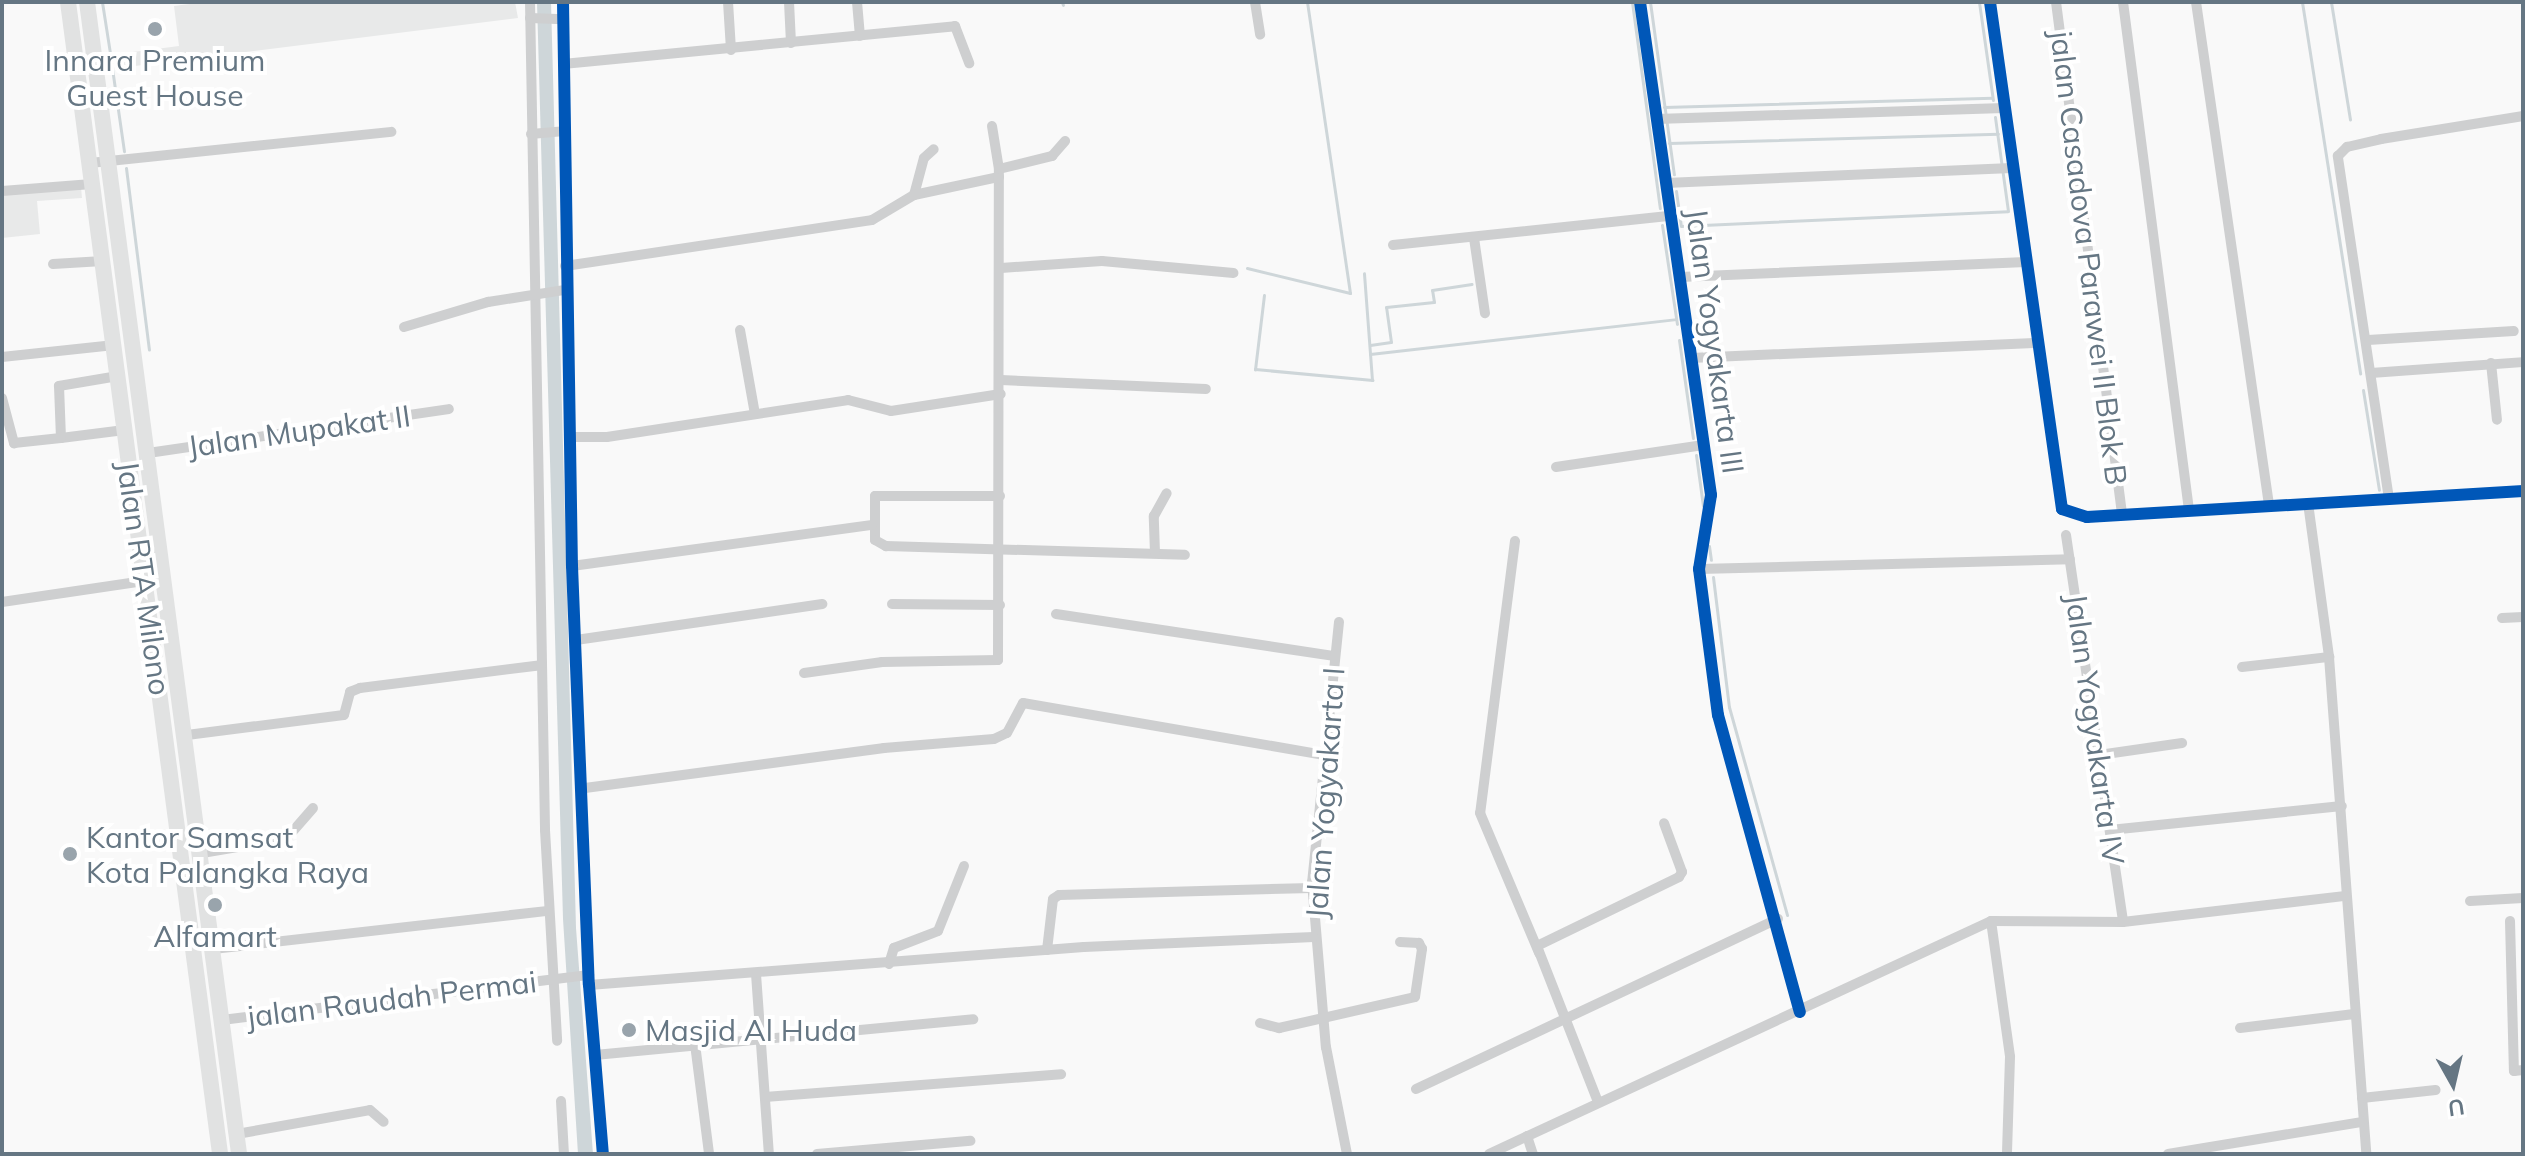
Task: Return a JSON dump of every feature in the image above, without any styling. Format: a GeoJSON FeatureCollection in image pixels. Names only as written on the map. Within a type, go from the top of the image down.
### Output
{"type":"FeatureCollection","features":[{"type":"Feature","properties":{"kind":"highway","name":"Jalan RTA Milono"},"geometry":{"type":"LineString","coordinates":[[68,2],[220,1154]]}},
{"type":"Feature","properties":{"kind":"highway","name":"Jalan RTA Milono"},"geometry":{"type":"LineString","coordinates":[[87,2],[187,735],[239,1154]]}},
{"type":"Feature","properties":{"kind":"highway"},"geometry":{"type":"LineString","coordinates":[[140,541],[160,538]]}},
{"type":"Feature","properties":{"kind":"street"},"geometry":{"type":"LineString","coordinates":[[530,2],[535,133],[549,292],[569,437],[572,566],[585,788],[585,979],[603,1154]]}},
{"type":"Feature","properties":{"kind":"street"},"geometry":{"type":"LineString","coordinates":[[557,1041],[557,979],[548,911],[541,665],[549,292],[565,266],[563,2]]}},
{"type":"Feature","properties":{"kind":"street"},"geometry":{"type":"LineString","coordinates":[[728,2],[731,50]]}},
{"type":"Feature","properties":{"kind":"street"},"geometry":{"type":"LineString","coordinates":[[789,2],[791,43]]}},
{"type":"Feature","properties":{"kind":"street"},"geometry":{"type":"LineString","coordinates":[[857,2],[860,36]]}},
{"type":"Feature","properties":{"kind":"street"},"geometry":{"type":"LineString","coordinates":[[1255,2],[1260,35]]}},
{"type":"Feature","properties":{"kind":"street","name":"Jalan Yogyakarta III"},"geometry":{"type":"LineString","coordinates":[[1640,2],[1710,507],[1699,569],[1718,715],[1778,919],[1800,1012]]}},
{"type":"Feature","properties":{"kind":"street"},"geometry":{"type":"LineString","coordinates":[[1990,2],[2059,504],[2077,516],[2523,491]]}},
{"type":"Feature","properties":{"kind":"street","name":"jalan Casadova Parawei II Blok B"},"geometry":{"type":"LineString","coordinates":[[2056,2],[2122,514]]}},
{"type":"Feature","properties":{"kind":"street"},"geometry":{"type":"LineString","coordinates":[[2123,2],[2189,510]]}},
{"type":"Feature","properties":{"kind":"street"},"geometry":{"type":"LineString","coordinates":[[2196,2],[2269,505]]}},
{"type":"Feature","properties":{"kind":"street"},"geometry":{"type":"LineString","coordinates":[[533,18],[561,19]]}},
{"type":"Feature","properties":{"kind":"street"},"geometry":{"type":"LineString","coordinates":[[563,64],[955,26],[969,63]]}},
{"type":"Feature","properties":{"kind":"street"},"geometry":{"type":"LineString","coordinates":[[1656,119],[2004,108]]}},
{"type":"Feature","properties":{"kind":"street"},"geometry":{"type":"LineString","coordinates":[[2389,499],[2368,340],[2338,164],[2343,149],[2523,116]]}},
{"type":"Feature","properties":{"kind":"street"},"geometry":{"type":"LineString","coordinates":[[804,673],[882,662],[992,663],[999,657],[1001,268],[999,173],[992,126]]}},
{"type":"Feature","properties":{"kind":"street"},"geometry":{"type":"LineString","coordinates":[[535,133],[564,131]]}},
{"type":"Feature","properties":{"kind":"street"},"geometry":{"type":"LineString","coordinates":[[90,163],[391,132]]}},
{"type":"Feature","properties":{"kind":"street"},"geometry":{"type":"LineString","coordinates":[[565,266],[872,220],[914,195],[1052,156],[1065,141]]}},
{"type":"Feature","properties":{"kind":"street"},"geometry":{"type":"LineString","coordinates":[[914,195],[924,158],[934,149]]}},
{"type":"Feature","properties":{"kind":"street"},"geometry":{"type":"LineString","coordinates":[[1666,183],[2012,168]]}},
{"type":"Feature","properties":{"kind":"street"},"geometry":{"type":"LineString","coordinates":[[2,191],[92,184]]}},
{"type":"Feature","properties":{"kind":"street"},"geometry":{"type":"LineString","coordinates":[[1393,245],[1670,216]]}},
{"type":"Feature","properties":{"kind":"street"},"geometry":{"type":"LineString","coordinates":[[1474,238],[1485,313]]}},
{"type":"Feature","properties":{"kind":"street"},"geometry":{"type":"LineString","coordinates":[[53,264],[103,261]]}},
{"type":"Feature","properties":{"kind":"street"},"geometry":{"type":"LineString","coordinates":[[1001,268],[1102,261],[1233,273]]}},
{"type":"Feature","properties":{"kind":"street"},"geometry":{"type":"LineString","coordinates":[[1680,277],[2026,262]]}},
{"type":"Feature","properties":{"kind":"street"},"geometry":{"type":"LineString","coordinates":[[404,327],[549,292]]}},
{"type":"Feature","properties":{"kind":"street"},"geometry":{"type":"LineString","coordinates":[[740,330],[755,414]]}},
{"type":"Feature","properties":{"kind":"street"},"geometry":{"type":"LineString","coordinates":[[2368,340],[2514,331]]}},
{"type":"Feature","properties":{"kind":"street"},"geometry":{"type":"LineString","coordinates":[[1691,358],[2038,343]]}},
{"type":"Feature","properties":{"kind":"street"},"geometry":{"type":"LineString","coordinates":[[2,357],[114,345]]}},
{"type":"Feature","properties":{"kind":"street"},"geometry":{"type":"LineString","coordinates":[[2371,373],[2523,362]]}},
{"type":"Feature","properties":{"kind":"street"},"geometry":{"type":"LineString","coordinates":[[2491,363],[2497,420]]}},
{"type":"Feature","properties":{"kind":"street"},"geometry":{"type":"LineString","coordinates":[[61,438],[59,386],[118,376]]}},
{"type":"Feature","properties":{"kind":"street"},"geometry":{"type":"LineString","coordinates":[[1001,380],[1206,389]]}},
{"type":"Feature","properties":{"kind":"street"},"geometry":{"type":"LineString","coordinates":[[569,437],[607,437],[848,400],[891,411],[1001,394]]}},
{"type":"Feature","properties":{"kind":"street"},"geometry":{"type":"LineString","coordinates":[[2,398],[14,443],[124,430]]}},
{"type":"Feature","properties":{"kind":"street","name":"Jalan Mupakat II"},"geometry":{"type":"LineString","coordinates":[[148,453],[449,409]]}},
{"type":"Feature","properties":{"kind":"street"},"geometry":{"type":"LineString","coordinates":[[1556,467],[1703,445]]}},
{"type":"Feature","properties":{"kind":"street"},"geometry":{"type":"LineString","coordinates":[[1155,553],[1154,516],[1167,493]]}},
{"type":"Feature","properties":{"kind":"street"},"geometry":{"type":"LineString","coordinates":[[1000,496],[879,495],[872,498],[872,525],[881,545],[1185,555]]}},
{"type":"Feature","properties":{"kind":"street"},"geometry":{"type":"LineString","coordinates":[[2308,503],[2329,657],[2366,1154]]}},
{"type":"Feature","properties":{"kind":"street"},"geometry":{"type":"LineString","coordinates":[[572,566],[872,525]]}},
{"type":"Feature","properties":{"kind":"street","name":"Jalan Yogyakarta IV"},"geometry":{"type":"LineString","coordinates":[[2066,535],[2123,922]]}},
{"type":"Feature","properties":{"kind":"street"},"geometry":{"type":"LineString","coordinates":[[1515,541],[1480,813],[1598,1102]]}},
{"type":"Feature","properties":{"kind":"street"},"geometry":{"type":"LineString","coordinates":[[1699,569],[2070,559]]}},
{"type":"Feature","properties":{"kind":"street"},"geometry":{"type":"LineString","coordinates":[[2,602],[145,581]]}},
{"type":"Feature","properties":{"kind":"street"},"geometry":{"type":"LineString","coordinates":[[576,640],[822,604]]}},
{"type":"Feature","properties":{"kind":"street"},"geometry":{"type":"LineString","coordinates":[[892,604],[1000,605]]}},
{"type":"Feature","properties":{"kind":"street"},"geometry":{"type":"LineString","coordinates":[[1056,614],[1335,656]]}},
{"type":"Feature","properties":{"kind":"street"},"geometry":{"type":"LineString","coordinates":[[2502,618],[2523,617]]}},
{"type":"Feature","properties":{"kind":"street","name":"Jalan Yogyakarta I"},"geometry":{"type":"LineString","coordinates":[[1339,622],[1312,888],[1323,1019],[1347,1154]]}},
{"type":"Feature","properties":{"kind":"street"},"geometry":{"type":"LineString","coordinates":[[2242,667],[2329,657]]}},
{"type":"Feature","properties":{"kind":"street"},"geometry":{"type":"LineString","coordinates":[[187,735],[348,712],[350,692],[360,688],[541,665]]}},
{"type":"Feature","properties":{"kind":"street"},"geometry":{"type":"LineString","coordinates":[[585,788],[884,748],[994,739],[1007,733],[1023,703],[1325,755]]}},
{"type":"Feature","properties":{"kind":"street"},"geometry":{"type":"LineString","coordinates":[[2099,755],[2182,743]]}},
{"type":"Feature","properties":{"kind":"street"},"geometry":{"type":"LineString","coordinates":[[2110,830],[2342,806]]}},
{"type":"Feature","properties":{"kind":"street"},"geometry":{"type":"LineString","coordinates":[[202,853],[286,839],[313,808]]}},
{"type":"Feature","properties":{"kind":"street"},"geometry":{"type":"LineString","coordinates":[[1539,953],[1540,944],[1679,877],[1664,823]]}},
{"type":"Feature","properties":{"kind":"street"},"geometry":{"type":"LineString","coordinates":[[889,964],[894,948],[938,931],[964,866]]}},
{"type":"Feature","properties":{"kind":"street"},"geometry":{"type":"LineString","coordinates":[[1047,950],[1053,899],[1059,895],[1312,888]]}},
{"type":"Feature","properties":{"kind":"street"},"geometry":{"type":"LineString","coordinates":[[1489,1154],[1991,921],[2123,922],[2345,896]]}},
{"type":"Feature","properties":{"kind":"street"},"geometry":{"type":"LineString","coordinates":[[2470,901],[2523,898]]}},
{"type":"Feature","properties":{"kind":"street"},"geometry":{"type":"LineString","coordinates":[[213,949],[548,911]]}},
{"type":"Feature","properties":{"kind":"street"},"geometry":{"type":"LineString","coordinates":[[1416,1089],[1778,919]]}},
{"type":"Feature","properties":{"kind":"street"},"geometry":{"type":"LineString","coordinates":[[1991,921],[2010,1057],[2007,1154]]}},
{"type":"Feature","properties":{"kind":"street"},"geometry":{"type":"LineString","coordinates":[[2510,921],[2514,1071],[2523,1070]]}},
{"type":"Feature","properties":{"kind":"street","name":"jalan Raudah Permai"},"geometry":{"type":"LineString","coordinates":[[222,1020],[557,979],[756,974],[1047,950],[1314,937]]}},
{"type":"Feature","properties":{"kind":"street"},"geometry":{"type":"LineString","coordinates":[[1260,1023],[1279,1028],[1415,997],[1422,949],[1419,943],[1400,942]]}},
{"type":"Feature","properties":{"kind":"street"},"geometry":{"type":"LineString","coordinates":[[756,974],[769,1154]]}},
{"type":"Feature","properties":{"kind":"street"},"geometry":{"type":"LineString","coordinates":[[2240,1028],[2354,1014]]}},
{"type":"Feature","properties":{"kind":"street"},"geometry":{"type":"LineString","coordinates":[[595,1055],[973,1019]]}},
{"type":"Feature","properties":{"kind":"street"},"geometry":{"type":"LineString","coordinates":[[695,1044],[709,1154]]}},
{"type":"Feature","properties":{"kind":"street"},"geometry":{"type":"LineString","coordinates":[[765,1097],[1061,1074]]}},
{"type":"Feature","properties":{"kind":"street"},"geometry":{"type":"LineString","coordinates":[[2362,1098],[2436,1090]]}},
{"type":"Feature","properties":{"kind":"street"},"geometry":{"type":"LineString","coordinates":[[561,1101],[564,1154]]}},
{"type":"Feature","properties":{"kind":"street"},"geometry":{"type":"LineString","coordinates":[[237,1134],[370,1110],[384,1122]]}},
{"type":"Feature","properties":{"kind":"street"},"geometry":{"type":"LineString","coordinates":[[2168,1154],[2362,1122]]}},
{"type":"Feature","properties":{"kind":"street"},"geometry":{"type":"LineString","coordinates":[[1527,1136],[1533,1154]]}},
{"type":"Feature","properties":{"kind":"street"},"geometry":{"type":"LineString","coordinates":[[817,1154],[970,1141]]}},
{"type":"Feature","properties":{"kind":"shaded area"},"geometry":{"type":"Polygon","coordinates":[[[205,2],[515,2],[518,18],[103,70],[102,56],[179,46],[174,6],[205,2]]]}},
{"type":"Feature","properties":{"kind":"shaded area"},"geometry":{"type":"Polygon","coordinates":[[[537,2],[551,2],[576,928],[593,1154],[578,1154],[563,919],[537,2]]]}},
{"type":"Feature","properties":{"kind":"shaded area"},"geometry":{"type":"Polygon","coordinates":[[[81,187],[82,198],[37,201],[40,234],[2,238],[2,193],[81,187]]]}},
{"type":"Feature","properties":{"kind":"waterway"},"geometry":{"type":"LineString","coordinates":[[102,2],[110,53]]}},
{"type":"Feature","properties":{"kind":"waterway"},"geometry":{"type":"LineString","coordinates":[[1247,268],[1350,293],[1307,2]]}},
{"type":"Feature","properties":{"kind":"waterway"},"geometry":{"type":"LineString","coordinates":[[1632,2],[1660,208]]}},
{"type":"Feature","properties":{"kind":"waterway"},"geometry":{"type":"LineString","coordinates":[[1650,2],[1674,174]]}},
{"type":"Feature","properties":{"kind":"waterway"},"geometry":{"type":"LineString","coordinates":[[1979,2],[1993,100]]}},
{"type":"Feature","properties":{"kind":"waterway"},"geometry":{"type":"LineString","coordinates":[[2302,2],[2360,373]]}},
{"type":"Feature","properties":{"kind":"waterway"},"geometry":{"type":"LineString","coordinates":[[2331,2],[2350,119]]}},
{"type":"Feature","properties":{"kind":"waterway"},"geometry":{"type":"LineString","coordinates":[[112,68],[124,151]]}},
{"type":"Feature","properties":{"kind":"waterway"},"geometry":{"type":"LineString","coordinates":[[1664,107],[1992,98]]}},
{"type":"Feature","properties":{"kind":"waterway"},"geometry":{"type":"LineString","coordinates":[[1676,191],[1681,226],[2008,211],[1995,117]]}},
{"type":"Feature","properties":{"kind":"waterway"},"geometry":{"type":"LineString","coordinates":[[1669,143],[1998,134]]}},
{"type":"Feature","properties":{"kind":"waterway"},"geometry":{"type":"LineString","coordinates":[[126,168],[149,350]]}},
{"type":"Feature","properties":{"kind":"waterway"},"geometry":{"type":"LineString","coordinates":[[1662,225],[1677,324]]}},
{"type":"Feature","properties":{"kind":"waterway"},"geometry":{"type":"LineString","coordinates":[[1264,295],[1255,369],[1372,380],[1364,273]]}},
{"type":"Feature","properties":{"kind":"waterway"},"geometry":{"type":"LineString","coordinates":[[1370,345],[1391,342],[1386,307],[1434,302],[1432,290],[1472,284]]}},
{"type":"Feature","properties":{"kind":"waterway"},"geometry":{"type":"LineString","coordinates":[[1370,354],[1676,319]]}},
{"type":"Feature","properties":{"kind":"waterway"},"geometry":{"type":"LineString","coordinates":[[1679,340],[1693,438]]}},
{"type":"Feature","properties":{"kind":"waterway"},"geometry":{"type":"LineString","coordinates":[[2363,390],[2379,490]]}},
{"type":"Feature","properties":{"kind":"waterway"},"geometry":{"type":"LineString","coordinates":[[1696,455],[1703,506]]}},
{"type":"Feature","properties":{"kind":"waterway"},"geometry":{"type":"LineString","coordinates":[[1709,546],[1711,560]]}},
{"type":"Feature","properties":{"kind":"waterway"},"geometry":{"type":"LineString","coordinates":[[1713,577],[1729,707],[1787,915]]}},
{"type":"Feature","properties":{"kind":"cycle path"},"geometry":{"type":"LineString","coordinates":[[563,2],[572,566],[589,985],[603,1154]]}},
{"type":"Feature","properties":{"kind":"cycle path"},"geometry":{"type":"LineString","coordinates":[[1640,2],[1711,495],[1699,569],[1718,715],[1800,1012]]}},
{"type":"Feature","properties":{"kind":"cycle path"},"geometry":{"type":"LineString","coordinates":[[1990,2],[2062,509],[2087,517],[2523,491]]}},
{"type":"Feature","properties":{"kind":"place","name":"Innara Premium Guest House"},"geometry":{"type":"Point","coordinates":[155,29]}},
{"type":"Feature","properties":{"kind":"place","name":"Kantor Samsat Kota Palangka Raya"},"geometry":{"type":"Point","coordinates":[70,854]}},
{"type":"Feature","properties":{"kind":"place","name":"Alfamart"},"geometry":{"type":"Point","coordinates":[215,905]}},
{"type":"Feature","properties":{"kind":"place","name":"Masjid Al Huda"},"geometry":{"type":"Point","coordinates":[629,1030]}}]}
